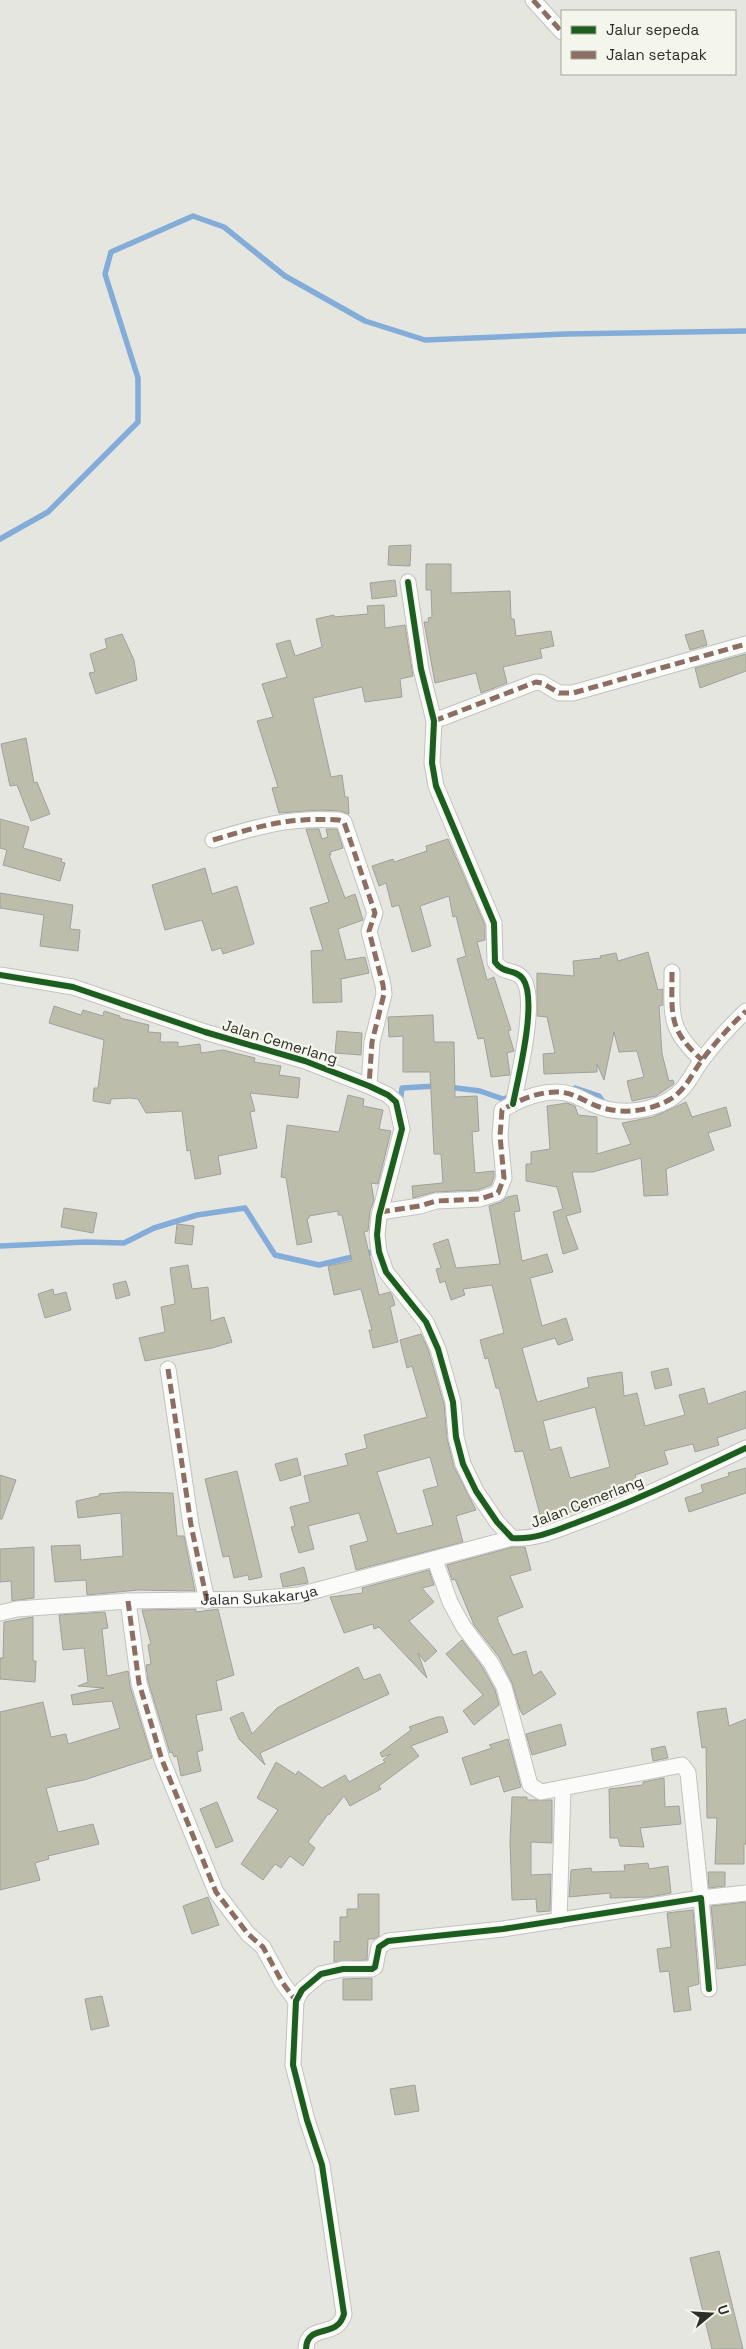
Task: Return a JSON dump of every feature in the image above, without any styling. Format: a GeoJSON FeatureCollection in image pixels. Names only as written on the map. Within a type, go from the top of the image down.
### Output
{"type":"FeatureCollection","features":[{"type":"Feature","properties":{"kind":"street"},"geometry":{"type":"LineString","coordinates":[[533,0],[561,31]]}},
{"type":"Feature","properties":{"kind":"street"},"geometry":{"type":"LineString","coordinates":[[408,582],[421,669],[434,721],[432,763],[436,786],[494,923],[495,962],[505,972],[515,972],[520,976],[527,990],[529,1006],[527,1029],[513,1104]]}},
{"type":"Feature","properties":{"kind":"street"},"geometry":{"type":"LineString","coordinates":[[434,721],[536,682],[542,683],[559,693],[573,693],[746,644]]}},
{"type":"Feature","properties":{"kind":"street"},"geometry":{"type":"LineString","coordinates":[[213,840],[271,822],[296,819],[339,820],[344,822],[375,913],[369,931],[384,985],[384,994],[372,1042],[369,1086]]}},
{"type":"Feature","properties":{"kind":"street"},"geometry":{"type":"LineString","coordinates":[[672,972],[672,1020],[681,1037],[702,1060]]}},
{"type":"Feature","properties":{"kind":"street","name":"Jalan Cemerlang"},"geometry":{"type":"LineString","coordinates":[[0,975],[73,987],[205,1032],[305,1061],[369,1086],[396,1102],[402,1129],[380,1212],[377,1235],[379,1252],[386,1272],[426,1322],[438,1349],[453,1402],[456,1437],[463,1464],[476,1491],[497,1522],[512,1538],[522,1539],[541,1535],[619,1507],[746,1448]]}},
{"type":"Feature","properties":{"kind":"street"},"geometry":{"type":"LineString","coordinates":[[380,1212],[420,1206],[436,1201],[480,1199],[498,1193],[504,1178],[500,1136],[502,1110],[513,1104],[540,1094],[556,1092],[575,1095],[609,1110],[623,1112],[646,1109],[668,1100],[688,1083],[702,1060],[746,1011]]}},
{"type":"Feature","properties":{"kind":"street"},"geometry":{"type":"LineString","coordinates":[[168,1369],[191,1525],[207,1601]]}},
{"type":"Feature","properties":{"kind":"street","name":"Jalan Sukakarya"},"geometry":{"type":"LineString","coordinates":[[0,1613],[17,1609],[128,1601],[207,1601],[299,1595],[512,1538]]}},
{"type":"Feature","properties":{"kind":"street"},"geometry":{"type":"LineString","coordinates":[[435,1560],[450,1602],[463,1626],[491,1663],[504,1687],[530,1786],[541,1792],[679,1765],[685,1767],[688,1773],[701,1898],[708,1989]]}},
{"type":"Feature","properties":{"kind":"street"},"geometry":{"type":"LineString","coordinates":[[128,1601],[139,1683],[162,1760],[216,1892],[248,1934],[263,1946],[282,1982],[296,2001]]}},
{"type":"Feature","properties":{"kind":"street"},"geometry":{"type":"LineString","coordinates":[[560,1921],[563,1788]]}},
{"type":"Feature","properties":{"kind":"street"},"geometry":{"type":"LineString","coordinates":[[306,2349],[306,2341],[313,2333],[336,2328],[342,2323],[344,2314],[322,2165],[307,2120],[293,2065],[296,2001],[302,1990],[321,1974],[343,1969],[370,1970],[375,1968],[379,1947],[388,1940],[504,1929],[701,1898],[746,1893]]}},
{"type":"Feature","properties":{"kind":"building"},"geometry":{"type":"Polygon","coordinates":[[[411,545],[410,566],[388,565],[389,546],[411,545]]]}},
{"type":"Feature","properties":{"kind":"building"},"geometry":{"type":"Polygon","coordinates":[[[426,564],[451,564],[451,593],[510,591],[511,619],[514,619],[516,636],[551,631],[554,646],[540,649],[542,658],[503,667],[507,683],[481,693],[476,673],[435,683],[424,622],[429,622],[428,618],[432,617],[431,590],[426,590],[426,564]]]}},
{"type":"Feature","properties":{"kind":"building"},"geometry":{"type":"Polygon","coordinates":[[[395,580],[397,596],[372,599],[370,583],[395,580]]]}},
{"type":"Feature","properties":{"kind":"building"},"geometry":{"type":"Polygon","coordinates":[[[384,605],[385,628],[405,625],[413,676],[400,679],[402,697],[365,702],[362,687],[313,698],[331,777],[342,775],[345,797],[348,797],[349,814],[340,811],[321,810],[279,813],[272,788],[278,787],[257,721],[273,717],[262,684],[287,677],[276,644],[290,640],[295,656],[322,647],[316,619],[334,615],[334,617],[368,614],[367,606],[384,605]]]}},
{"type":"Feature","properties":{"kind":"building"},"geometry":{"type":"Polygon","coordinates":[[[703,630],[707,645],[690,650],[685,635],[703,630]]]}},
{"type":"Feature","properties":{"kind":"building"},"geometry":{"type":"Polygon","coordinates":[[[122,634],[134,660],[137,680],[96,694],[89,673],[95,672],[90,654],[107,648],[105,639],[122,634]]]}},
{"type":"Feature","properties":{"kind":"building"},"geometry":{"type":"Polygon","coordinates":[[[746,654],[746,671],[700,688],[695,668],[746,654]]]}},
{"type":"Feature","properties":{"kind":"building"},"geometry":{"type":"Polygon","coordinates":[[[26,738],[34,783],[37,782],[50,814],[31,821],[17,785],[10,786],[1,744],[26,738]]]}},
{"type":"Feature","properties":{"kind":"building"},"geometry":{"type":"Polygon","coordinates":[[[0,819],[29,827],[23,848],[62,859],[61,862],[65,863],[60,881],[3,865],[7,850],[0,848],[0,819]]]}},
{"type":"Feature","properties":{"kind":"building"},"geometry":{"type":"Polygon","coordinates":[[[306,829],[319,829],[322,839],[328,837],[326,829],[337,829],[343,848],[330,852],[331,855],[329,855],[345,898],[355,894],[363,920],[338,929],[346,960],[365,957],[369,973],[341,979],[342,1002],[313,1003],[311,951],[323,950],[310,908],[329,902],[306,829]]]}},
{"type":"Feature","properties":{"kind":"building"},"geometry":{"type":"Polygon","coordinates":[[[448,839],[485,925],[485,940],[477,942],[487,980],[494,977],[511,1030],[508,1031],[514,1051],[507,1053],[510,1075],[491,1077],[484,1038],[478,1039],[457,959],[466,956],[456,916],[453,917],[449,896],[420,906],[431,946],[412,952],[399,905],[392,907],[386,883],[379,886],[372,866],[393,859],[394,862],[427,851],[426,846],[448,839]]]}},
{"type":"Feature","properties":{"kind":"building"},"geometry":{"type":"Polygon","coordinates":[[[205,868],[212,894],[237,886],[254,944],[223,954],[221,948],[212,951],[202,920],[165,930],[152,885],[205,868]]]}},
{"type":"Feature","properties":{"kind":"building"},"geometry":{"type":"Polygon","coordinates":[[[0,893],[73,905],[70,929],[80,930],[78,951],[40,946],[44,915],[0,908],[0,893]]]}},
{"type":"Feature","properties":{"kind":"building"},"geometry":{"type":"Polygon","coordinates":[[[648,952],[658,990],[663,989],[663,1005],[659,1006],[662,1054],[669,1081],[673,1080],[674,1084],[656,1096],[632,1101],[627,1081],[644,1077],[637,1051],[619,1052],[614,1032],[604,1080],[597,1064],[597,1072],[544,1074],[543,1054],[555,1053],[547,1017],[537,1016],[537,973],[574,976],[573,961],[601,958],[600,956],[616,953],[618,961],[648,952]]]}},
{"type":"Feature","properties":{"kind":"building"},"geometry":{"type":"Polygon","coordinates":[[[54,1006],[81,1015],[83,1010],[103,1016],[104,1011],[120,1016],[120,1018],[149,1025],[148,1032],[161,1033],[160,1042],[178,1042],[178,1047],[200,1044],[201,1053],[223,1050],[255,1058],[254,1062],[281,1066],[279,1075],[300,1078],[298,1098],[250,1093],[255,1111],[250,1112],[257,1148],[218,1156],[221,1174],[195,1179],[190,1150],[187,1151],[182,1111],[146,1113],[138,1099],[130,1098],[111,1099],[110,1104],[93,1101],[94,1088],[98,1088],[104,1040],[49,1023],[54,1006]]]}},
{"type":"Feature","properties":{"kind":"building"},"geometry":{"type":"Polygon","coordinates":[[[433,1015],[434,1042],[454,1042],[455,1097],[477,1096],[479,1131],[472,1132],[475,1173],[494,1171],[494,1177],[491,1185],[478,1190],[435,1192],[413,1198],[412,1186],[443,1183],[441,1154],[434,1154],[430,1072],[403,1072],[403,1036],[389,1037],[388,1017],[433,1015]]]}},
{"type":"Feature","properties":{"kind":"building"},"geometry":{"type":"Polygon","coordinates":[[[337,1031],[362,1033],[361,1055],[335,1053],[337,1031]]]}},
{"type":"Feature","properties":{"kind":"building"},"geometry":{"type":"Polygon","coordinates":[[[348,1095],[364,1099],[363,1106],[383,1110],[379,1129],[391,1131],[378,1184],[371,1183],[374,1200],[370,1211],[368,1231],[364,1232],[379,1295],[390,1292],[392,1295],[395,1305],[390,1307],[398,1342],[373,1348],[369,1330],[372,1330],[361,1289],[334,1295],[328,1266],[352,1261],[342,1215],[338,1215],[338,1211],[309,1216],[307,1219],[312,1242],[297,1245],[286,1178],[281,1177],[287,1125],[339,1132],[348,1095]]]}},
{"type":"Feature","properties":{"kind":"building"},"geometry":{"type":"Polygon","coordinates":[[[686,1102],[692,1117],[726,1107],[731,1126],[708,1133],[714,1150],[666,1169],[668,1195],[644,1196],[641,1158],[593,1172],[572,1172],[581,1212],[566,1216],[578,1249],[563,1254],[553,1212],[563,1209],[557,1187],[526,1181],[526,1164],[531,1164],[531,1152],[550,1149],[547,1106],[567,1103],[575,1106],[578,1115],[597,1117],[597,1154],[631,1144],[622,1123],[653,1117],[686,1102]]]}},
{"type":"Feature","properties":{"kind":"building"},"geometry":{"type":"Polygon","coordinates":[[[517,1195],[520,1211],[514,1212],[522,1261],[547,1254],[553,1272],[530,1278],[542,1326],[566,1318],[573,1340],[558,1345],[555,1338],[522,1348],[537,1402],[589,1387],[587,1378],[622,1372],[624,1396],[637,1393],[645,1426],[685,1415],[679,1395],[704,1388],[708,1404],[746,1391],[746,1428],[717,1438],[719,1445],[695,1452],[693,1444],[664,1451],[668,1464],[635,1475],[638,1484],[613,1493],[614,1495],[581,1505],[582,1508],[542,1522],[523,1451],[515,1452],[499,1388],[496,1388],[488,1358],[485,1359],[480,1340],[504,1333],[492,1285],[463,1289],[465,1295],[451,1300],[445,1281],[440,1283],[436,1269],[441,1268],[433,1244],[448,1239],[456,1268],[500,1264],[489,1206],[501,1202],[507,1197],[517,1195]],[[595,1407],[543,1421],[550,1450],[561,1447],[570,1478],[610,1467],[595,1407]]]}},
{"type":"Feature","properties":{"kind":"building"},"geometry":{"type":"Polygon","coordinates":[[[64,1208],[97,1213],[93,1233],[61,1227],[64,1208]]]}},
{"type":"Feature","properties":{"kind":"building"},"geometry":{"type":"Polygon","coordinates":[[[177,1224],[194,1226],[192,1245],[175,1243],[177,1224]]]}},
{"type":"Feature","properties":{"kind":"building"},"geometry":{"type":"Polygon","coordinates":[[[188,1265],[192,1289],[208,1287],[211,1321],[224,1317],[232,1342],[212,1348],[145,1361],[139,1338],[165,1332],[161,1307],[175,1304],[170,1268],[188,1265]]]}},
{"type":"Feature","properties":{"kind":"building"},"geometry":{"type":"Polygon","coordinates":[[[126,1281],[130,1295],[116,1299],[113,1284],[126,1281]]]}},
{"type":"Feature","properties":{"kind":"building"},"geometry":{"type":"Polygon","coordinates":[[[53,1289],[54,1295],[66,1292],[71,1310],[45,1318],[38,1294],[53,1289]]]}},
{"type":"Feature","properties":{"kind":"building"},"geometry":{"type":"Polygon","coordinates":[[[421,1334],[428,1349],[444,1404],[447,1438],[454,1467],[476,1510],[456,1516],[463,1542],[356,1570],[350,1546],[368,1541],[359,1513],[308,1526],[314,1549],[299,1553],[291,1527],[295,1526],[290,1507],[310,1502],[304,1476],[348,1465],[345,1454],[367,1448],[364,1435],[427,1417],[412,1366],[407,1368],[400,1340],[421,1334]],[[430,1457],[377,1472],[397,1534],[433,1525],[423,1490],[438,1486],[430,1457]]]}},
{"type":"Feature","properties":{"kind":"building"},"geometry":{"type":"Polygon","coordinates":[[[668,1368],[672,1385],[655,1389],[651,1372],[668,1368]]]}},
{"type":"Feature","properties":{"kind":"building"},"geometry":{"type":"Polygon","coordinates":[[[297,1458],[301,1475],[280,1481],[275,1464],[297,1458]]]}},
{"type":"Feature","properties":{"kind":"building"},"geometry":{"type":"Polygon","coordinates":[[[746,1468],[746,1493],[689,1512],[685,1498],[703,1492],[701,1485],[729,1476],[728,1473],[746,1468]]]}},
{"type":"Feature","properties":{"kind":"building"},"geometry":{"type":"Polygon","coordinates":[[[237,1471],[262,1577],[249,1580],[248,1575],[234,1578],[229,1556],[223,1557],[205,1479],[237,1471]]]}},
{"type":"Feature","properties":{"kind":"building"},"geometry":{"type":"Polygon","coordinates":[[[0,1475],[16,1480],[2,1519],[0,1519],[0,1475]]]}},
{"type":"Feature","properties":{"kind":"building"},"geometry":{"type":"Polygon","coordinates":[[[124,1492],[173,1493],[177,1536],[184,1536],[195,1591],[138,1590],[87,1595],[86,1580],[55,1582],[51,1546],[80,1545],[81,1560],[123,1556],[121,1513],[78,1518],[76,1501],[99,1496],[99,1494],[124,1492]]]}},
{"type":"Feature","properties":{"kind":"building"},"geometry":{"type":"Polygon","coordinates":[[[34,1547],[34,1598],[12,1601],[11,1581],[0,1582],[0,1549],[34,1547]]]}},
{"type":"Feature","properties":{"kind":"building"},"geometry":{"type":"Polygon","coordinates":[[[513,1547],[525,1547],[531,1570],[510,1576],[523,1607],[497,1617],[498,1621],[513,1655],[526,1651],[533,1676],[541,1671],[556,1694],[523,1715],[512,1683],[499,1657],[474,1625],[455,1579],[452,1580],[447,1565],[513,1547]]]}},
{"type":"Feature","properties":{"kind":"building"},"geometry":{"type":"Polygon","coordinates":[[[304,1567],[308,1583],[283,1587],[280,1574],[304,1567]]]}},
{"type":"Feature","properties":{"kind":"building"},"geometry":{"type":"Polygon","coordinates":[[[429,1570],[434,1585],[422,1588],[434,1602],[409,1621],[437,1651],[425,1662],[418,1653],[427,1678],[379,1627],[374,1629],[373,1624],[344,1633],[330,1597],[363,1593],[362,1588],[429,1570]]]}},
{"type":"Feature","properties":{"kind":"building"},"geometry":{"type":"Polygon","coordinates":[[[196,1609],[196,1612],[218,1609],[234,1675],[216,1681],[222,1710],[196,1715],[203,1750],[197,1752],[201,1771],[181,1776],[177,1756],[174,1757],[172,1752],[170,1753],[148,1681],[146,1665],[151,1664],[148,1645],[151,1644],[142,1610],[196,1609]]]}},
{"type":"Feature","properties":{"kind":"building"},"geometry":{"type":"Polygon","coordinates":[[[105,1612],[108,1628],[102,1629],[107,1676],[128,1671],[130,1686],[152,1758],[84,1780],[46,1788],[58,1832],[93,1824],[99,1844],[48,1856],[49,1859],[35,1863],[40,1880],[0,1890],[0,1712],[43,1702],[51,1737],[66,1734],[68,1744],[120,1728],[112,1701],[73,1705],[71,1695],[104,1688],[78,1686],[88,1682],[84,1648],[63,1650],[59,1615],[105,1612]]]}},
{"type":"Feature","properties":{"kind":"building"},"geometry":{"type":"Polygon","coordinates":[[[33,1617],[33,1661],[36,1661],[35,1682],[0,1679],[0,1658],[3,1658],[4,1622],[33,1617]]]}},
{"type":"Feature","properties":{"kind":"building"},"geometry":{"type":"Polygon","coordinates":[[[462,1640],[483,1668],[495,1690],[499,1705],[474,1725],[463,1711],[483,1695],[446,1654],[462,1640]]]}},
{"type":"Feature","properties":{"kind":"building"},"geometry":{"type":"Polygon","coordinates":[[[358,1667],[364,1680],[380,1674],[389,1694],[260,1753],[265,1765],[239,1739],[230,1718],[243,1712],[252,1734],[277,1708],[358,1667]]]}},
{"type":"Feature","properties":{"kind":"building"},"geometry":{"type":"Polygon","coordinates":[[[726,1708],[729,1726],[746,1719],[746,1844],[744,1844],[744,1864],[715,1864],[717,1818],[707,1818],[706,1747],[702,1748],[697,1712],[726,1708]]]}},
{"type":"Feature","properties":{"kind":"building"},"geometry":{"type":"Polygon","coordinates":[[[437,1717],[443,1717],[448,1732],[411,1746],[419,1756],[379,1786],[381,1789],[350,1806],[344,1796],[328,1814],[308,1842],[315,1848],[303,1866],[290,1856],[281,1868],[275,1864],[263,1880],[241,1864],[278,1810],[257,1798],[276,1762],[296,1775],[298,1771],[322,1788],[345,1775],[349,1782],[385,1762],[383,1760],[391,1754],[382,1757],[380,1753],[411,1730],[409,1727],[437,1717]]]}},
{"type":"Feature","properties":{"kind":"building"},"geometry":{"type":"Polygon","coordinates":[[[561,1724],[566,1745],[532,1755],[526,1734],[561,1724]]]}},
{"type":"Feature","properties":{"kind":"building"},"geometry":{"type":"Polygon","coordinates":[[[508,1739],[521,1787],[504,1792],[499,1776],[471,1785],[462,1758],[492,1748],[489,1745],[508,1739]]]}},
{"type":"Feature","properties":{"kind":"building"},"geometry":{"type":"Polygon","coordinates":[[[665,1746],[668,1758],[653,1761],[651,1749],[665,1746]]]}},
{"type":"Feature","properties":{"kind":"building"},"geometry":{"type":"Polygon","coordinates":[[[664,1778],[665,1807],[679,1806],[681,1824],[640,1828],[644,1847],[620,1846],[618,1838],[610,1838],[609,1789],[643,1785],[643,1782],[664,1778]]]}},
{"type":"Feature","properties":{"kind":"building"},"geometry":{"type":"Polygon","coordinates":[[[512,1797],[527,1797],[527,1800],[552,1800],[552,1843],[531,1842],[531,1875],[551,1874],[550,1911],[537,1912],[536,1899],[512,1900],[510,1842],[512,1797]]]}},
{"type":"Feature","properties":{"kind":"building"},"geometry":{"type":"Polygon","coordinates":[[[217,1802],[233,1841],[216,1848],[200,1809],[217,1802]]]}},
{"type":"Feature","properties":{"kind":"building"},"geometry":{"type":"Polygon","coordinates":[[[648,1863],[649,1869],[668,1866],[671,1893],[650,1897],[610,1898],[610,1893],[569,1897],[571,1870],[591,1868],[592,1872],[625,1871],[624,1865],[648,1863]]]}},
{"type":"Feature","properties":{"kind":"building"},"geometry":{"type":"Polygon","coordinates":[[[708,1872],[725,1872],[725,1886],[709,1888],[708,1872]]]}},
{"type":"Feature","properties":{"kind":"building"},"geometry":{"type":"Polygon","coordinates":[[[358,1894],[379,1894],[379,1936],[374,1939],[368,1939],[367,1960],[334,1962],[334,1941],[340,1942],[340,1917],[347,1917],[347,1909],[358,1909],[358,1894]]]}},
{"type":"Feature","properties":{"kind":"building"},"geometry":{"type":"Polygon","coordinates":[[[208,1897],[219,1925],[192,1934],[183,1906],[208,1897]]]}},
{"type":"Feature","properties":{"kind":"building"},"geometry":{"type":"Polygon","coordinates":[[[746,1902],[746,1965],[717,1969],[711,1906],[746,1902]]]}},
{"type":"Feature","properties":{"kind":"building"},"geometry":{"type":"Polygon","coordinates":[[[693,1910],[699,1984],[688,1987],[691,2010],[674,2012],[669,1971],[660,1972],[657,1949],[671,1947],[667,1913],[693,1910]]]}},
{"type":"Feature","properties":{"kind":"building"},"geometry":{"type":"Polygon","coordinates":[[[372,1978],[372,2000],[343,2000],[343,1979],[372,1978]]]}},
{"type":"Feature","properties":{"kind":"building"},"geometry":{"type":"Polygon","coordinates":[[[102,1996],[109,2026],[91,2030],[85,1999],[102,1996]]]}},
{"type":"Feature","properties":{"kind":"building"},"geometry":{"type":"Polygon","coordinates":[[[415,2085],[419,2111],[395,2115],[390,2089],[415,2085]]]}},
{"type":"Feature","properties":{"kind":"building"},"geometry":{"type":"Polygon","coordinates":[[[719,2251],[743,2349],[712,2349],[690,2258],[719,2251]]]}},
{"type":"Feature","properties":{"kind":"waterway"},"geometry":{"type":"LineString","coordinates":[[0,539],[48,512],[138,422],[138,378],[105,274],[111,252],[193,216],[224,227],[285,276],[365,321],[425,340],[566,334],[746,331]]}},
{"type":"Feature","properties":{"kind":"waterway"},"geometry":{"type":"LineString","coordinates":[[400,1104],[402,1088],[436,1086]]}},
{"type":"Feature","properties":{"kind":"waterway"},"geometry":{"type":"LineString","coordinates":[[448,1087],[480,1091],[503,1099],[512,1096]]}},
{"type":"Feature","properties":{"kind":"waterway"},"geometry":{"type":"LineString","coordinates":[[575,1088],[599,1096],[605,1105]]}},
{"type":"Feature","properties":{"kind":"waterway"},"geometry":{"type":"LineString","coordinates":[[0,1246],[86,1242],[124,1243],[154,1228],[197,1215],[245,1208],[275,1255],[319,1265],[373,1252],[374,1246]]}},
{"type":"Feature","properties":{"kind":"marked path"},"geometry":{"type":"LineString","coordinates":[[533,0],[561,31]]}},
{"type":"Feature","properties":{"kind":"marked path"},"geometry":{"type":"LineString","coordinates":[[434,721],[536,682],[542,683],[559,693],[573,693],[746,644]]}},
{"type":"Feature","properties":{"kind":"marked path"},"geometry":{"type":"LineString","coordinates":[[213,840],[289,821],[321,819],[344,822],[375,913],[369,931],[384,994],[372,1042],[369,1086]]}},
{"type":"Feature","properties":{"kind":"marked path"},"geometry":{"type":"LineString","coordinates":[[672,972],[674,1021],[683,1039],[702,1060]]}},
{"type":"Feature","properties":{"kind":"marked path"},"geometry":{"type":"LineString","coordinates":[[380,1212],[420,1206],[436,1201],[480,1199],[498,1193],[504,1178],[500,1136],[502,1110],[514,1103],[549,1092],[566,1093],[601,1108],[621,1111],[650,1108],[669,1100],[684,1087],[712,1047],[746,1011]]}},
{"type":"Feature","properties":{"kind":"marked path"},"geometry":{"type":"LineString","coordinates":[[168,1369],[191,1525],[207,1601]]}},
{"type":"Feature","properties":{"kind":"marked path"},"geometry":{"type":"LineString","coordinates":[[128,1601],[139,1683],[162,1760],[216,1892],[248,1934],[263,1947],[282,1982],[296,2001]]}},
{"type":"Feature","properties":{"kind":"cycle path"},"geometry":{"type":"LineString","coordinates":[[408,582],[421,669],[434,721],[432,763],[436,786],[494,923],[495,962],[502,969],[520,976],[527,989],[528,1021],[526,1040],[513,1104]]}},
{"type":"Feature","properties":{"kind":"cycle path"},"geometry":{"type":"LineString","coordinates":[[0,975],[73,987],[205,1032],[305,1061],[369,1086],[388,1095],[396,1102],[402,1129],[379,1216],[377,1235],[379,1252],[386,1272],[426,1322],[438,1349],[453,1402],[456,1437],[463,1464],[476,1491],[497,1522],[512,1538],[546,1534],[600,1514],[746,1448]]}},
{"type":"Feature","properties":{"kind":"cycle path"},"geometry":{"type":"LineString","coordinates":[[306,2349],[311,2336],[335,2327],[344,2314],[322,2165],[307,2120],[293,2065],[296,2001],[302,1990],[321,1974],[343,1969],[372,1969],[375,1967],[379,1947],[388,1941],[503,1929],[701,1898],[709,1989]]}}]}
